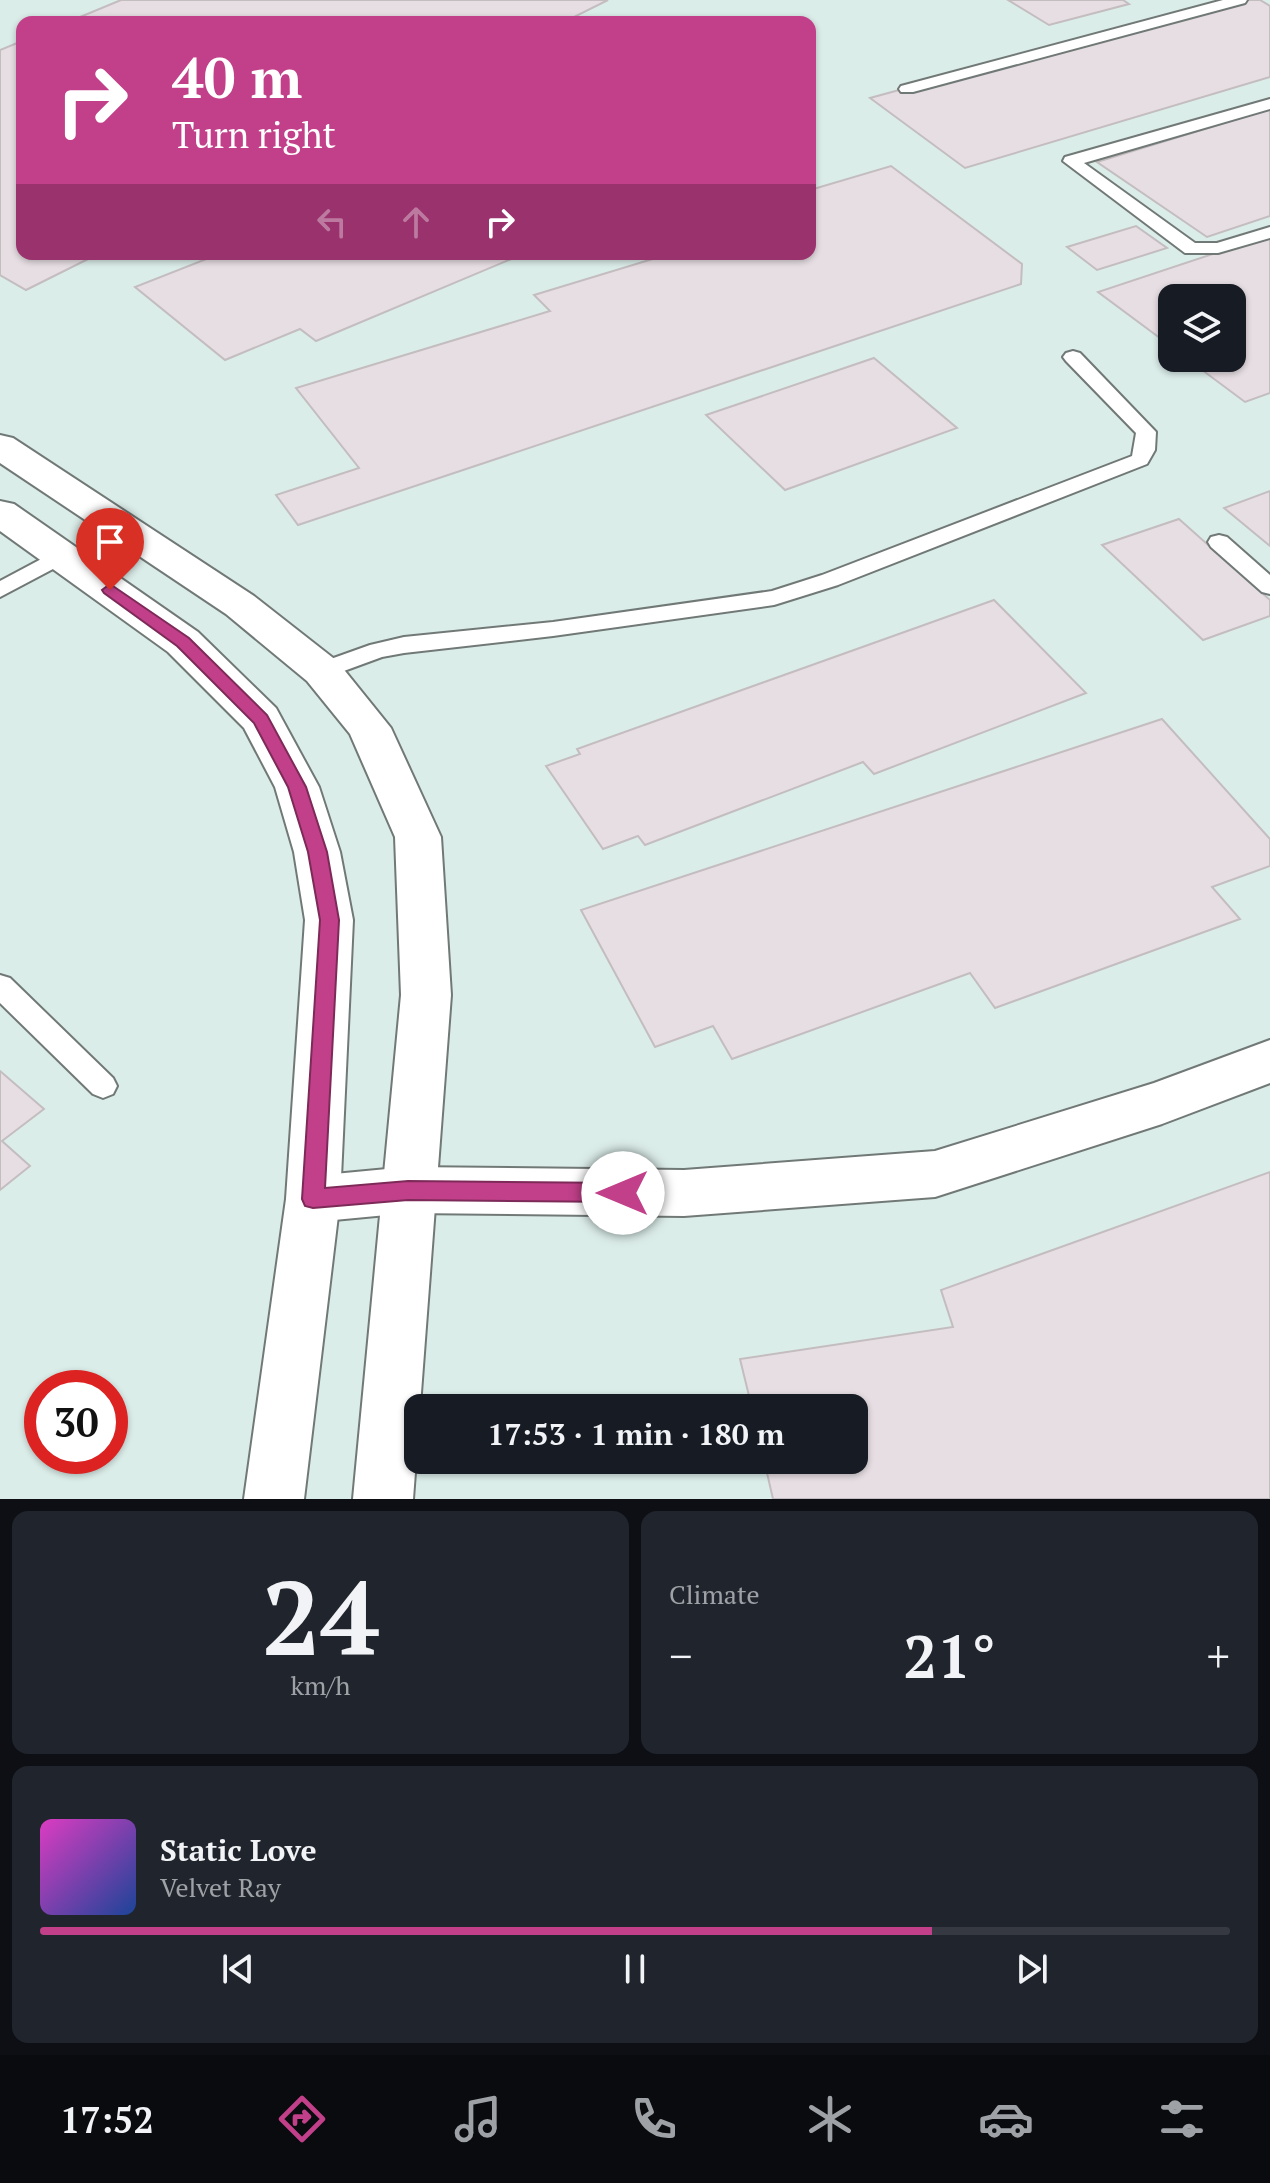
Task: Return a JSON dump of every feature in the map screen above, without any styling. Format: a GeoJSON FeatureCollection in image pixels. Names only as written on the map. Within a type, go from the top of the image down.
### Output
{"type":"FeatureCollection","features":[{"type":"Feature","properties":{"kind":"street"},"geometry":{"type":"LineString","coordinates":[[0,446],[240,605],[322,671],[369,728],[418,837],[426,995],[383,1499]]}},
{"type":"Feature","properties":{"kind":"street"},"geometry":{"type":"LineString","coordinates":[[0,513],[183,642],[261,719],[297,787],[317,852],[329,920],[313,1199],[274,1499]]}},
{"type":"Feature","properties":{"kind":"street"},"geometry":{"type":"LineString","coordinates":[[313,1199],[408,1190],[684,1193],[935,1174],[1162,1102],[1270,1061]]}},
{"type":"Feature","properties":{"kind":"lane"},"geometry":{"type":"LineString","coordinates":[[907,89],[1240,0]]}},
{"type":"Feature","properties":{"kind":"lane"},"geometry":{"type":"LineString","coordinates":[[1270,104],[1071,161],[1191,249],[1218,248],[1270,232]]}},
{"type":"Feature","properties":{"kind":"lane"},"geometry":{"type":"LineString","coordinates":[[322,671],[378,650],[404,645],[553,629],[774,598],[806,589],[1140,460],[1145,450],[1146,432],[1073,357]]}},
{"type":"Feature","properties":{"kind":"lane"},"geometry":{"type":"LineString","coordinates":[[1219,542],[1270,587]]}},
{"type":"Feature","properties":{"kind":"lane"},"geometry":{"type":"LineString","coordinates":[[0,590],[62,555]]}},
{"type":"Feature","properties":{"kind":"lane"},"geometry":{"type":"LineString","coordinates":[[0,986],[103,1086]]}},
{"type":"Feature","properties":{"kind":"shaded area"},"geometry":{"type":"Polygon","coordinates":[[[0,0],[1270,0],[1270,1499],[0,1499],[0,0]]]}},
{"type":"Feature","properties":{"kind":"building"},"geometry":{"type":"Polygon","coordinates":[[[121,0],[608,0],[576,16],[82,16],[121,0]]]}},
{"type":"Feature","properties":{"kind":"building"},"geometry":{"type":"Polygon","coordinates":[[[1008,0],[1123,0],[1129,4],[1049,25],[1008,0]]]}},
{"type":"Feature","properties":{"kind":"building"},"geometry":{"type":"Polygon","coordinates":[[[1228,0],[1260,0],[1270,6],[1270,77],[965,168],[870,98],[1228,0]]]}},
{"type":"Feature","properties":{"kind":"building"},"geometry":{"type":"Polygon","coordinates":[[[16,43],[16,260],[86,260],[26,290],[0,275],[0,50],[16,43]]]}},
{"type":"Feature","properties":{"kind":"building"},"geometry":{"type":"Polygon","coordinates":[[[1270,109],[1270,216],[1207,237],[1097,162],[1270,109]]]}},
{"type":"Feature","properties":{"kind":"building"},"geometry":{"type":"Polygon","coordinates":[[[891,166],[1022,264],[1021,284],[298,525],[276,495],[359,468],[296,388],[550,311],[534,295],[649,260],[816,260],[816,188],[891,166]]]}},
{"type":"Feature","properties":{"kind":"building"},"geometry":{"type":"Polygon","coordinates":[[[1136,226],[1167,248],[1097,270],[1067,247],[1136,226]]]}},
{"type":"Feature","properties":{"kind":"building"},"geometry":{"type":"Polygon","coordinates":[[[1270,235],[1270,393],[1245,402],[1205,372],[1246,372],[1246,284],[1158,284],[1158,337],[1098,292],[1270,235]]]}},
{"type":"Feature","properties":{"kind":"building"},"geometry":{"type":"Polygon","coordinates":[[[204,260],[509,260],[316,341],[300,329],[225,360],[135,287],[204,260]]]}},
{"type":"Feature","properties":{"kind":"building"},"geometry":{"type":"Polygon","coordinates":[[[874,358],[957,428],[785,490],[706,415],[874,358]]]}},
{"type":"Feature","properties":{"kind":"building"},"geometry":{"type":"Polygon","coordinates":[[[1270,491],[1270,546],[1224,508],[1270,491]]]}},
{"type":"Feature","properties":{"kind":"building"},"geometry":{"type":"Polygon","coordinates":[[[1179,519],[1270,600],[1270,616],[1203,640],[1102,545],[1179,519]]]}},
{"type":"Feature","properties":{"kind":"building"},"geometry":{"type":"Polygon","coordinates":[[[994,600],[1086,693],[874,774],[863,762],[645,845],[638,836],[603,849],[546,766],[580,754],[577,749],[994,600]]]}},
{"type":"Feature","properties":{"kind":"building"},"geometry":{"type":"Polygon","coordinates":[[[1162,719],[1270,839],[1270,866],[1212,887],[1240,919],[995,1008],[970,973],[732,1059],[713,1026],[655,1047],[581,910],[1162,719]]]}},
{"type":"Feature","properties":{"kind":"building"},"geometry":{"type":"Polygon","coordinates":[[[0,1071],[44,1109],[2,1141],[30,1166],[0,1190],[0,1071]]]}},
{"type":"Feature","properties":{"kind":"building"},"geometry":{"type":"Polygon","coordinates":[[[1270,1172],[1270,1499],[773,1499],[767,1474],[868,1474],[868,1394],[749,1394],[740,1359],[953,1327],[941,1290],[1270,1172]]]}},
{"type":"Feature","properties":{"kind":"route"},"geometry":{"type":"LineString","coordinates":[[110,590],[183,642],[261,719],[297,787],[317,852],[329,920],[313,1199],[408,1190],[623,1193]]}}]}
